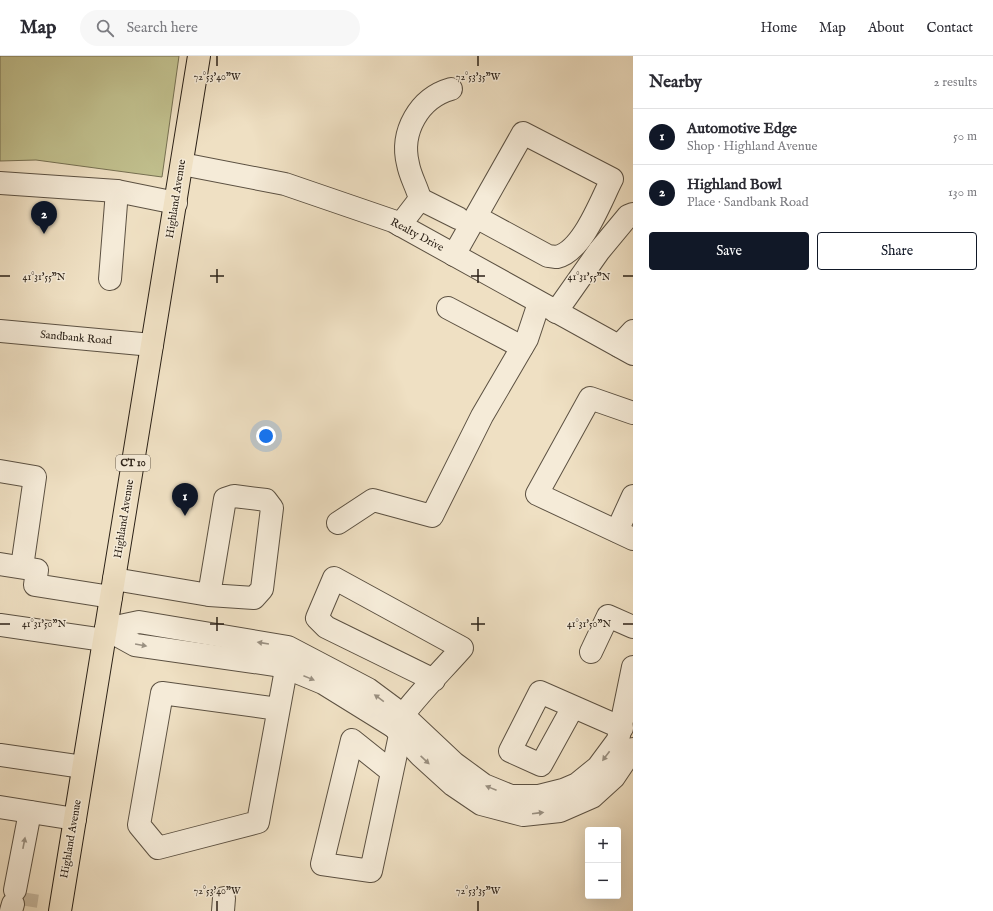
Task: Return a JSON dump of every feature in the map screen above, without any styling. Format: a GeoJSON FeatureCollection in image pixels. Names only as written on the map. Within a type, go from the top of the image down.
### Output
{"type":"FeatureCollection","features":[{"type":"Feature","properties":{"kind":"highway","name":"Highland Avenue"},"geometry":{"type":"LineString","coordinates":[[60,911],[199,56]]}},
{"type":"Feature","properties":{"kind":"street"},"geometry":{"type":"LineString","coordinates":[[451,90],[439,93],[428,101],[411,124],[408,133],[406,145],[407,163],[420,199],[467,218],[548,256],[557,257],[569,251],[579,240],[590,223],[612,179],[523,133],[467,218],[454,255]]}},
{"type":"Feature","properties":{"kind":"street","name":"Realty Drive"},"geometry":{"type":"LineString","coordinates":[[182,164],[285,184],[400,225],[548,307],[628,344]]}},
{"type":"Feature","properties":{"kind":"street"},"geometry":{"type":"LineString","coordinates":[[0,184],[117,191],[176,203]]}},
{"type":"Feature","properties":{"kind":"street"},"geometry":{"type":"LineString","coordinates":[[110,279],[117,191]]}},
{"type":"Feature","properties":{"kind":"street"},"geometry":{"type":"LineString","coordinates":[[400,225],[420,199]]}},
{"type":"Feature","properties":{"kind":"street"},"geometry":{"type":"LineString","coordinates":[[338,523],[373,500],[432,516],[482,416],[522,346],[548,307],[599,251],[628,216],[633,214]]}},
{"type":"Feature","properties":{"kind":"street"},"geometry":{"type":"LineString","coordinates":[[448,308],[522,346]]}},
{"type":"Feature","properties":{"kind":"street","name":"Sandbank Road"},"geometry":{"type":"LineString","coordinates":[[0,331],[152,345]]}},
{"type":"Feature","properties":{"kind":"street"},"geometry":{"type":"LineString","coordinates":[[633,413],[590,398],[537,494],[628,535],[633,496]]}},
{"type":"Feature","properties":{"kind":"street"},"geometry":{"type":"LineString","coordinates":[[0,471],[35,477],[22,568]]}},
{"type":"Feature","properties":{"kind":"street"},"geometry":{"type":"LineString","coordinates":[[0,564],[37,570],[34,585],[113,588],[209,595],[254,598],[262,589],[272,508],[266,500],[234,496],[225,499],[209,595]]}},
{"type":"Feature","properties":{"kind":"street"},"geometry":{"type":"LineString","coordinates":[[392,772],[352,740],[322,864],[371,871],[392,772],[399,726],[434,680],[462,648],[334,578],[317,618],[326,627],[434,680]]}},
{"type":"Feature","properties":{"kind":"street"},"geometry":{"type":"LineString","coordinates":[[591,652],[608,616],[633,627]]}},
{"type":"Feature","properties":{"kind":"street"},"geometry":{"type":"LineString","coordinates":[[0,625],[105,634],[135,645],[285,657],[323,683],[399,726],[484,785],[511,796],[539,796],[563,790],[577,784],[598,767],[618,740],[626,724],[633,667]]}},
{"type":"Feature","properties":{"kind":"street"},"geometry":{"type":"LineString","coordinates":[[278,709],[162,693],[140,824],[158,848],[258,822],[285,675],[285,657]]}},
{"type":"Feature","properties":{"kind":"street"},"geometry":{"type":"LineString","coordinates":[[574,707],[626,724]]}},
{"type":"Feature","properties":{"kind":"street"},"geometry":{"type":"LineString","coordinates":[[399,726],[453,785],[481,804],[523,815],[560,811],[592,797],[614,777],[633,749]]}},
{"type":"Feature","properties":{"kind":"street"},"geometry":{"type":"LineString","coordinates":[[0,755],[83,767]]}},
{"type":"Feature","properties":{"kind":"street"},"geometry":{"type":"LineString","coordinates":[[0,808],[75,820]]}},
{"type":"Feature","properties":{"kind":"street"},"geometry":{"type":"LineString","coordinates":[[17,896],[30,812]]}},
{"type":"Feature","properties":{"kind":"shaded area"},"geometry":{"type":"Polygon","coordinates":[[[0,56],[179,56],[162,177],[36,160],[0,161],[0,56]]]}},
{"type":"Feature","properties":{"kind":"tunnel"},"geometry":{"type":"LineString","coordinates":[[26,906],[28,893]]}},
{"type":"Feature","properties":{"kind":"place","name":"Highland Bowl"},"geometry":{"type":"Point","coordinates":[44,234]}},
{"type":"Feature","properties":{"kind":"place","name":"Automotive Edge"},"geometry":{"type":"Point","coordinates":[185,516]}}]}
